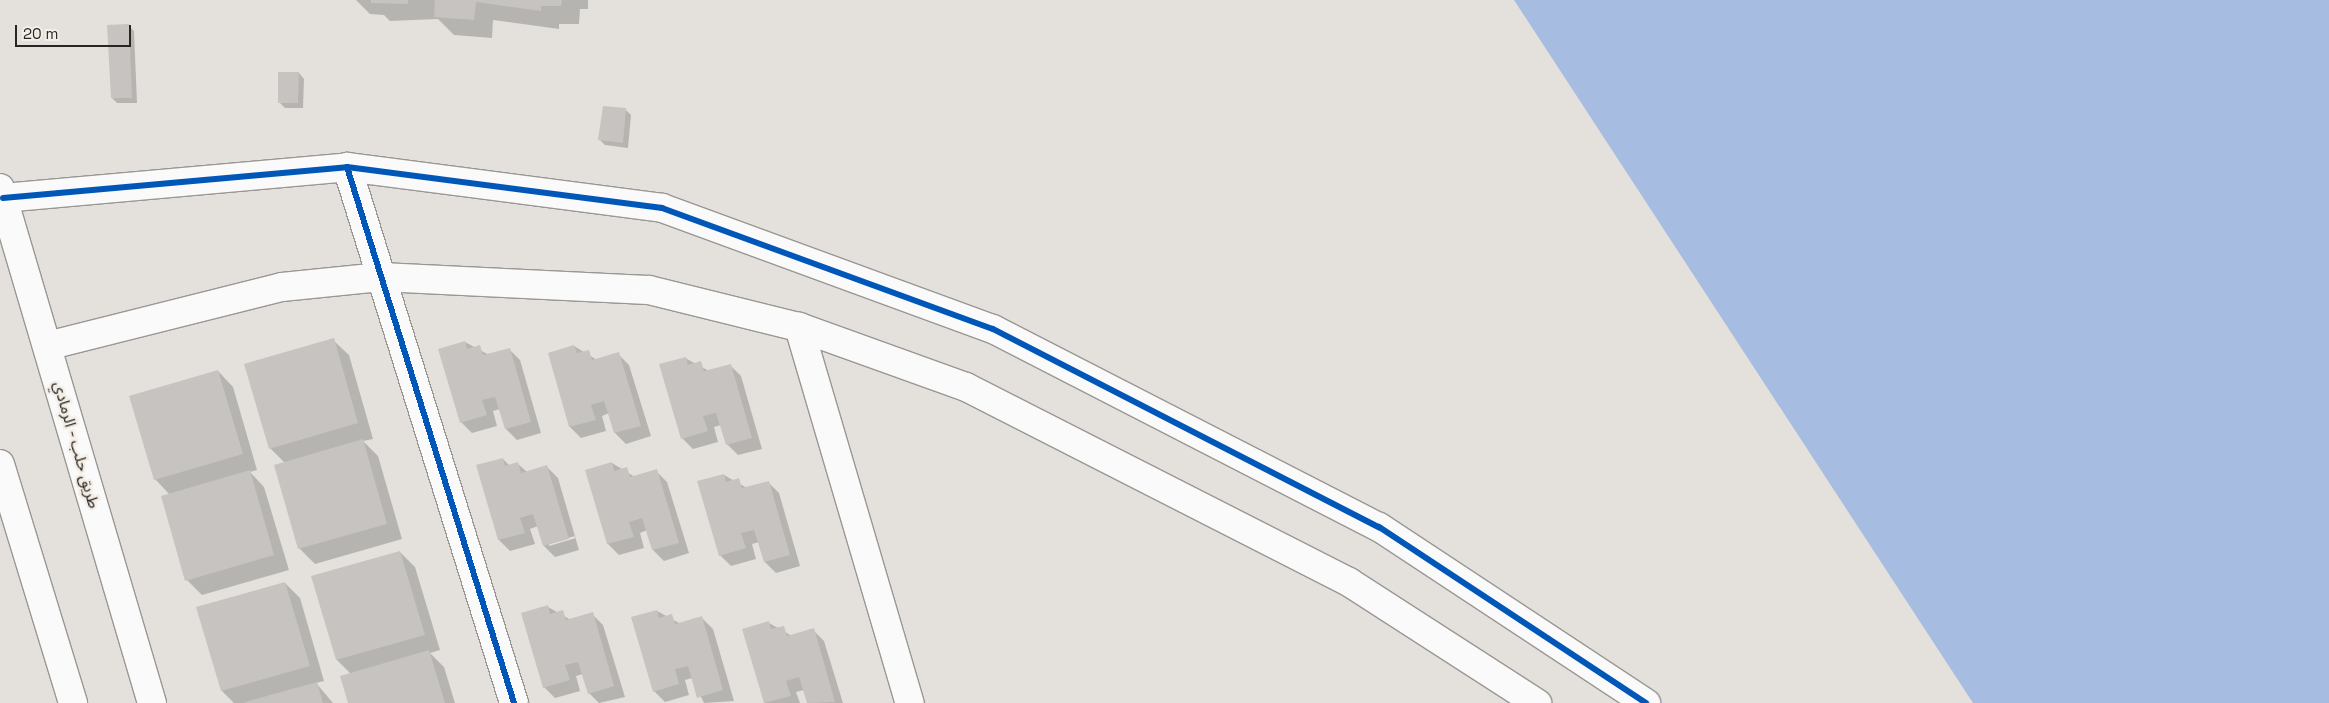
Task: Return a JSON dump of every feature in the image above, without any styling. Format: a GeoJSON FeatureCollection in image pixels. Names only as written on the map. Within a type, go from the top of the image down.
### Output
{"type":"FeatureCollection","features":[{"type":"Feature","properties":{"kind":"main road"},"geometry":{"type":"LineString","coordinates":[[347,167],[514,703]]}},
{"type":"Feature","properties":{"kind":"main road"},"geometry":{"type":"LineString","coordinates":[[2,193],[347,167],[662,208],[993,329],[1379,528],[1646,703]]}},
{"type":"Feature","properties":{"kind":"main road","name":"طريق حلب - الرمادي"},"geometry":{"type":"LineString","coordinates":[[2,193],[152,703]]}},
{"type":"Feature","properties":{"kind":"main road"},"geometry":{"type":"LineString","coordinates":[[47,346],[282,288],[380,277],[649,290],[800,327],[966,387],[1340,577],[1537,703]]}},
{"type":"Feature","properties":{"kind":"main road"},"geometry":{"type":"LineString","coordinates":[[800,327],[910,703]]}},
{"type":"Feature","properties":{"kind":"main road"},"geometry":{"type":"LineString","coordinates":[[0,464],[73,703]]}},
{"type":"Feature","properties":{"kind":"water"},"geometry":{"type":"Polygon","coordinates":[[[1514,0],[2329,0],[2329,703],[1973,703],[1514,0]]]}},
{"type":"Feature","properties":{"kind":"building"},"geometry":{"type":"Polygon","coordinates":[[[371,0],[408,0],[408,4],[371,3],[371,0]]]}},
{"type":"Feature","properties":{"kind":"building"},"geometry":{"type":"Polygon","coordinates":[[[435,0],[562,0],[561,6],[541,6],[541,11],[476,2],[474,20],[434,17],[435,0]]]}},
{"type":"Feature","properties":{"kind":"building"},"geometry":{"type":"Polygon","coordinates":[[[129,24],[132,98],[111,98],[107,25],[129,24]]]}},
{"type":"Feature","properties":{"kind":"building"},"geometry":{"type":"Polygon","coordinates":[[[278,72],[299,72],[298,103],[278,103],[278,72]]]}},
{"type":"Feature","properties":{"kind":"building"},"geometry":{"type":"Polygon","coordinates":[[[603,106],[626,108],[623,143],[598,140],[603,106]]]}},
{"type":"Feature","properties":{"kind":"building"},"geometry":{"type":"Polygon","coordinates":[[[334,338],[358,423],[269,449],[244,364],[334,338]]]}},
{"type":"Feature","properties":{"kind":"building"},"geometry":{"type":"Polygon","coordinates":[[[465,341],[467,349],[480,345],[483,355],[510,348],[531,422],[505,429],[495,397],[482,400],[487,415],[460,423],[438,349],[465,341]]]}},
{"type":"Feature","properties":{"kind":"building"},"geometry":{"type":"Polygon","coordinates":[[[574,345],[577,353],[589,350],[592,360],[619,352],[641,426],[614,433],[604,401],[591,405],[596,420],[569,427],[548,353],[574,345]]]}},
{"type":"Feature","properties":{"kind":"building"},"geometry":{"type":"Polygon","coordinates":[[[686,357],[688,365],[701,361],[704,371],[731,364],[752,438],[726,445],[716,413],[703,416],[708,431],[681,439],[659,364],[686,357]]]}},
{"type":"Feature","properties":{"kind":"building"},"geometry":{"type":"Polygon","coordinates":[[[218,370],[243,454],[154,480],[129,396],[218,370]]]}},
{"type":"Feature","properties":{"kind":"building"},"geometry":{"type":"Polygon","coordinates":[[[363,439],[387,524],[298,549],[274,465],[363,439]]]}},
{"type":"Feature","properties":{"kind":"building"},"geometry":{"type":"Polygon","coordinates":[[[503,458],[505,466],[518,462],[521,473],[547,465],[569,539],[543,546],[533,514],[520,518],[525,533],[498,540],[476,465],[503,458]]]}},
{"type":"Feature","properties":{"kind":"building"},"geometry":{"type":"Polygon","coordinates":[[[612,462],[614,471],[627,467],[630,477],[657,469],[679,543],[652,550],[642,518],[629,522],[634,537],[607,544],[585,470],[612,462]]]}},
{"type":"Feature","properties":{"kind":"building"},"geometry":{"type":"Polygon","coordinates":[[[250,470],[274,555],[185,581],[161,496],[250,470]]]}},
{"type":"Feature","properties":{"kind":"building"},"geometry":{"type":"Polygon","coordinates":[[[724,474],[726,482],[739,478],[742,488],[769,481],[790,555],[764,562],[754,530],[741,533],[746,548],[719,556],[697,481],[724,474]]]}},
{"type":"Feature","properties":{"kind":"building"},"geometry":{"type":"Polygon","coordinates":[[[400,551],[425,635],[336,660],[311,576],[400,551]]]}},
{"type":"Feature","properties":{"kind":"building"},"geometry":{"type":"Polygon","coordinates":[[[285,582],[310,666],[221,691],[196,607],[285,582]]]}},
{"type":"Feature","properties":{"kind":"building"},"geometry":{"type":"Polygon","coordinates":[[[548,605],[550,614],[563,610],[566,620],[593,612],[614,686],[588,694],[578,662],[565,665],[570,680],[543,688],[521,613],[548,605]]]}},
{"type":"Feature","properties":{"kind":"building"},"geometry":{"type":"Polygon","coordinates":[[[657,610],[659,618],[672,614],[675,624],[702,616],[723,690],[697,698],[688,666],[675,669],[679,684],[653,692],[631,617],[657,610]]]}},
{"type":"Feature","properties":{"kind":"building"},"geometry":{"type":"Polygon","coordinates":[[[769,621],[771,629],[784,626],[787,636],[814,628],[835,702],[807,703],[799,677],[786,681],[791,696],[764,703],[742,629],[769,621]]]}},
{"type":"Feature","properties":{"kind":"building"},"geometry":{"type":"Polygon","coordinates":[[[429,650],[445,703],[348,703],[340,676],[429,650]]]}},
{"type":"Feature","properties":{"kind":"building"},"geometry":{"type":"Polygon","coordinates":[[[317,682],[323,703],[245,703],[245,702],[317,682]]]}},
{"type":"Feature","properties":{"kind":"cycle path"},"geometry":{"type":"LineString","coordinates":[[347,167],[514,703]]}},
{"type":"Feature","properties":{"kind":"cycle path"},"geometry":{"type":"LineString","coordinates":[[3,198],[347,167],[662,208],[993,329],[1379,527],[1646,703]]}}]}
